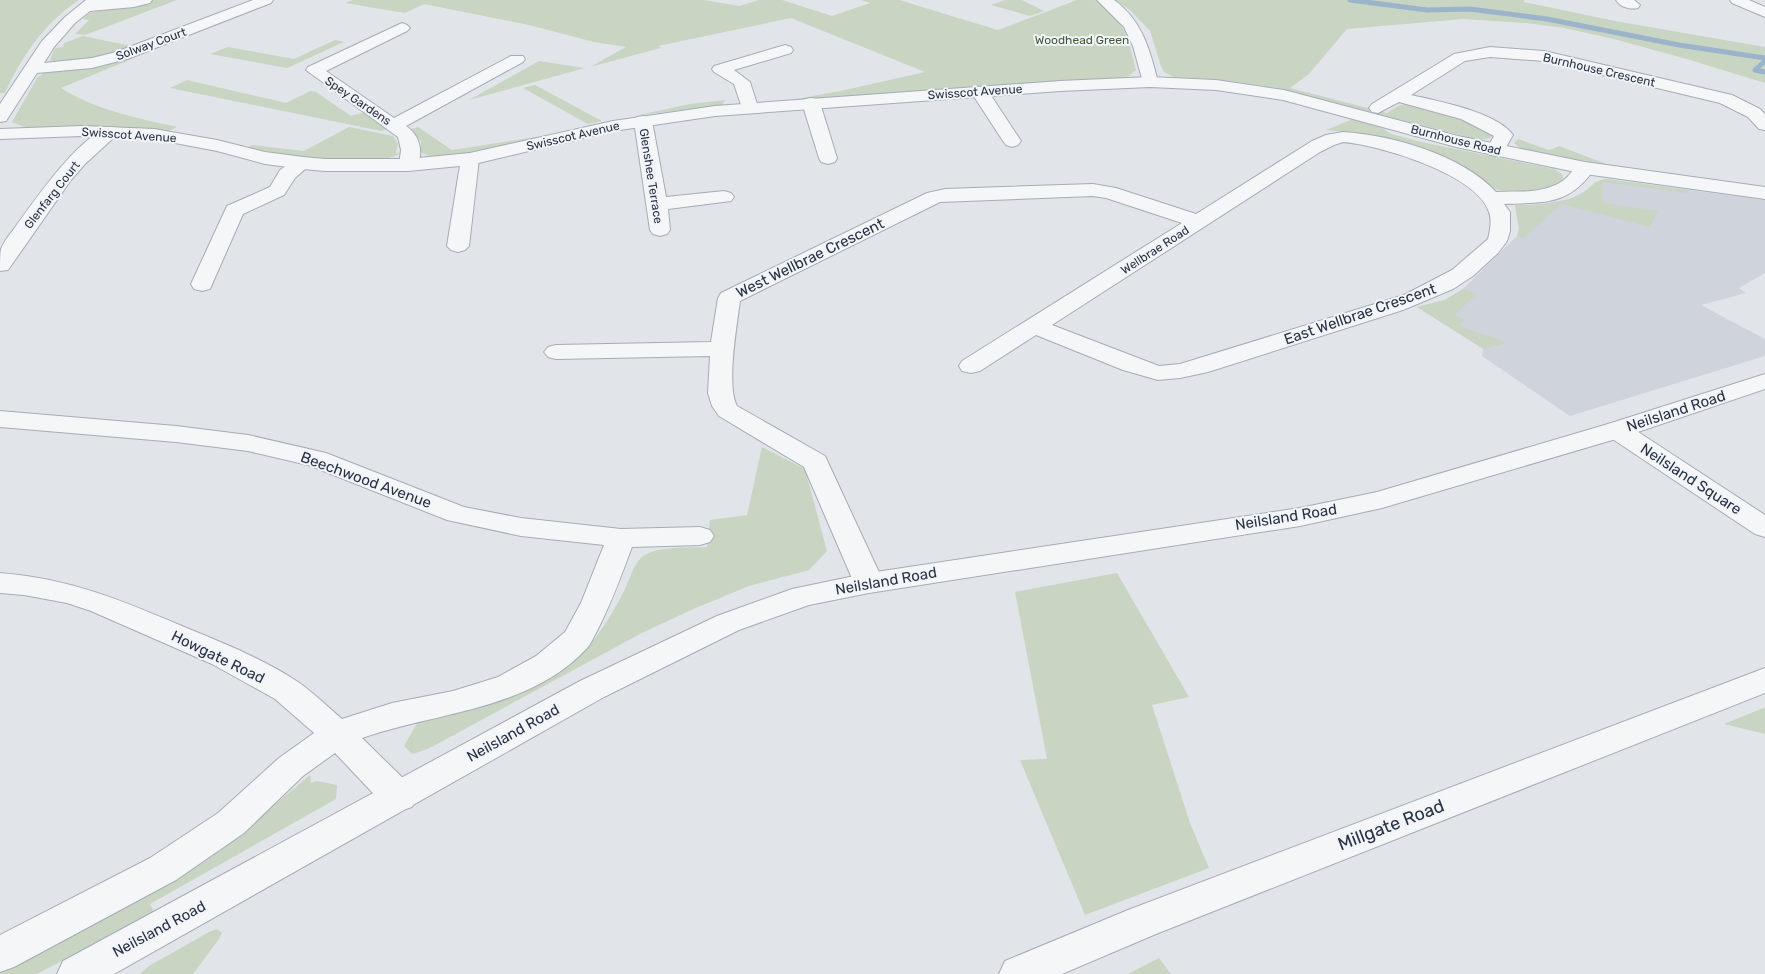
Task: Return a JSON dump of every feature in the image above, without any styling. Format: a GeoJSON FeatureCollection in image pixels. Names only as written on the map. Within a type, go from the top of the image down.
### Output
{"type":"FeatureCollection","features":[{"type":"Feature","properties":{"kind":"street"},"geometry":{"type":"LineString","coordinates":[[0,117],[48,44],[70,20],[90,3],[124,4],[145,0]]}},
{"type":"Feature","properties":{"kind":"street","name":"Solway Court"},"geometry":{"type":"LineString","coordinates":[[32,70],[92,63],[121,56],[266,0]]}},
{"type":"Feature","properties":{"kind":"street"},"geometry":{"type":"LineString","coordinates":[[1104,0],[1117,9],[1132,26],[1141,44],[1150,82]]}},
{"type":"Feature","properties":{"kind":"street"},"geometry":{"type":"LineString","coordinates":[[1737,0],[1765,13]]}},
{"type":"Feature","properties":{"kind":"street","name":"Spey Gardens"},"geometry":{"type":"LineString","coordinates":[[402,28],[314,70],[406,134],[411,142],[412,152],[408,165]]}},
{"type":"Feature","properties":{"kind":"street","name":"Burnhouse Crescent"},"geometry":{"type":"LineString","coordinates":[[1378,108],[1460,57],[1490,52],[1544,56],[1726,99],[1754,113],[1765,125]]}},
{"type":"Feature","properties":{"kind":"street"},"geometry":{"type":"LineString","coordinates":[[749,108],[742,82],[720,69],[790,56]]}},
{"type":"Feature","properties":{"kind":"street"},"geometry":{"type":"LineString","coordinates":[[394,125],[517,59]]}},
{"type":"Feature","properties":{"kind":"street","name":"Swisscot Avenue"},"geometry":{"type":"LineString","coordinates":[[0,134],[73,131],[154,134],[265,158],[303,163],[325,165],[408,165],[470,159],[581,133],[643,121],[749,108],[1095,84],[1150,82]]}},
{"type":"Feature","properties":{"kind":"street","name":"Burnhouse Road"},"geometry":{"type":"LineString","coordinates":[[1150,82],[1216,85],[1284,95],[1495,150],[1585,168],[1765,193]]}},
{"type":"Feature","properties":{"kind":"street"},"geometry":{"type":"LineString","coordinates":[[980,92],[1012,141]]}},
{"type":"Feature","properties":{"kind":"street"},"geometry":{"type":"LineString","coordinates":[[1398,96],[1481,121],[1496,128],[1504,135],[1495,150]]}},
{"type":"Feature","properties":{"kind":"street"},"geometry":{"type":"LineString","coordinates":[[811,103],[828,158]]}},
{"type":"Feature","properties":{"kind":"street","name":"Glenshee Terrace"},"geometry":{"type":"LineString","coordinates":[[643,121],[660,230]]}},
{"type":"Feature","properties":{"kind":"street","name":"Glenfarg Court"},"geometry":{"type":"LineString","coordinates":[[0,265],[51,193],[93,144],[111,132]]}},
{"type":"Feature","properties":{"kind":"street","name":"East Wellbrae Crescent"},"geometry":{"type":"LineString","coordinates":[[1036,327],[1132,365],[1158,373],[1180,371],[1199,367],[1403,302],[1438,288],[1462,274],[1497,241],[1503,224],[1500,210],[1493,198],[1464,175],[1432,159],[1383,142],[1364,138],[1340,137]]}},
{"type":"Feature","properties":{"kind":"street","name":"Wellbrae Road"},"geometry":{"type":"LineString","coordinates":[[971,366],[1036,327],[1323,143],[1340,137]]}},
{"type":"Feature","properties":{"kind":"street"},"geometry":{"type":"LineString","coordinates":[[458,246],[470,159]]}},
{"type":"Feature","properties":{"kind":"street"},"geometry":{"type":"LineString","coordinates":[[202,284],[234,210],[277,191],[287,174],[303,163]]}},
{"type":"Feature","properties":{"kind":"street"},"geometry":{"type":"LineString","coordinates":[[1493,198],[1549,196],[1570,185],[1585,168]]}},
{"type":"Feature","properties":{"kind":"street","name":"West Wellbrae Crescent"},"geometry":{"type":"LineString","coordinates":[[869,583],[816,462],[728,411],[722,400],[720,390],[729,298],[934,197],[956,193],[1093,190],[1109,192],[1199,222]]}},
{"type":"Feature","properties":{"kind":"street"},"geometry":{"type":"LineString","coordinates":[[657,204],[724,197]]}},
{"type":"Feature","properties":{"kind":"street"},"geometry":{"type":"LineString","coordinates":[[556,352],[723,349]]}},
{"type":"Feature","properties":{"kind":"street","name":"Neilsland Road"},"geometry":{"type":"LineString","coordinates":[[77,974],[592,689],[728,623],[803,596],[869,583],[1300,517],[1382,500],[1617,430],[1765,381]]}},
{"type":"Feature","properties":{"kind":"street","name":"Beechwood Avenue"},"geometry":{"type":"LineString","coordinates":[[0,419],[176,434],[248,444],[317,459],[457,514],[521,528],[621,538],[700,536]]}},
{"type":"Feature","properties":{"kind":"street","name":"Neilsland Square"},"geometry":{"type":"LineString","coordinates":[[1617,430],[1765,528]]}},
{"type":"Feature","properties":{"kind":"street"},"geometry":{"type":"LineString","coordinates":[[0,955],[163,869],[231,823],[291,767],[337,734],[392,715],[454,703],[510,685],[547,664],[577,639],[596,603],[621,538]]}},
{"type":"Feature","properties":{"kind":"street","name":"Howgate Road"},"geometry":{"type":"LineString","coordinates":[[0,583],[24,585],[72,594],[102,604],[223,656],[287,691],[337,734],[399,797]]}},
{"type":"Feature","properties":{"kind":"street","name":"Millgate Road"},"geometry":{"type":"LineString","coordinates":[[1019,974],[1142,922],[1765,680]]}},
{"type":"Feature","properties":{"kind":"shaded area"},"geometry":{"type":"Polygon","coordinates":[[[1606,179],[1765,200],[1765,273],[1739,288],[1746,293],[1701,305],[1765,339],[1765,356],[1570,416],[1482,356],[1483,349],[1417,307],[1445,300],[1463,289],[1517,236],[1519,229],[1515,205],[1535,205],[1570,199],[1586,191],[1595,182],[1606,179]]]}},
{"type":"Feature","properties":{"kind":"green space"},"geometry":{"type":"Polygon","coordinates":[[[0,0],[79,0],[55,19],[35,41],[5,93],[0,93],[0,0]]]}},
{"type":"Feature","properties":{"kind":"green space"},"geometry":{"type":"Polygon","coordinates":[[[154,0],[177,0],[85,35],[75,34],[89,20],[83,19],[89,13],[154,0]]]}},
{"type":"Feature","properties":{"kind":"green space","name":"Woodhead Green"},"geometry":{"type":"Polygon","coordinates":[[[353,0],[704,0],[739,6],[759,0],[782,0],[832,16],[870,3],[861,0],[899,0],[998,30],[1077,0],[1095,0],[1113,15],[1124,30],[1136,70],[1129,76],[1116,79],[786,101],[925,72],[791,18],[658,46],[661,48],[590,67],[626,47],[594,42],[529,25],[424,4],[405,13],[345,3],[353,0]]]}},
{"type":"Feature","properties":{"kind":"green space"},"geometry":{"type":"Polygon","coordinates":[[[1005,0],[1022,0],[1044,11],[1030,16],[991,5],[1005,0]]]}},
{"type":"Feature","properties":{"kind":"green space"},"geometry":{"type":"Polygon","coordinates":[[[1115,0],[1524,0],[1524,2],[1615,21],[1765,47],[1765,83],[1614,39],[1564,28],[1526,23],[1463,19],[1347,29],[1309,74],[1290,88],[1387,113],[1405,104],[1425,106],[1462,120],[1493,135],[1490,138],[1479,140],[1278,88],[1222,80],[1174,77],[1164,72],[1150,31],[1130,10],[1115,0]]]}},
{"type":"Feature","properties":{"kind":"green space"},"geometry":{"type":"Polygon","coordinates":[[[244,13],[61,88],[102,108],[177,127],[169,131],[112,127],[24,127],[12,122],[37,78],[45,72],[81,67],[244,13]]]}},
{"type":"Feature","properties":{"kind":"green space"},"geometry":{"type":"Polygon","coordinates":[[[83,36],[136,47],[82,62],[50,60],[55,48],[63,47],[64,43],[83,36]]]}},
{"type":"Feature","properties":{"kind":"green space"},"geometry":{"type":"Polygon","coordinates":[[[335,40],[344,42],[287,68],[210,54],[228,47],[294,59],[335,40]]]}},
{"type":"Feature","properties":{"kind":"green space"},"geometry":{"type":"Polygon","coordinates":[[[539,61],[585,68],[469,100],[539,61]]]}},
{"type":"Feature","properties":{"kind":"green space"},"geometry":{"type":"Polygon","coordinates":[[[187,80],[286,103],[310,91],[316,92],[351,116],[365,112],[389,129],[381,131],[170,88],[187,80]]]}},
{"type":"Feature","properties":{"kind":"green space"},"geometry":{"type":"Polygon","coordinates":[[[535,85],[602,121],[588,124],[523,88],[535,85]]]}},
{"type":"Feature","properties":{"kind":"green space"},"geometry":{"type":"Polygon","coordinates":[[[725,100],[722,105],[634,116],[690,104],[725,100]]]}},
{"type":"Feature","properties":{"kind":"green space"},"geometry":{"type":"Polygon","coordinates":[[[1353,119],[1382,128],[1391,134],[1426,143],[1554,169],[1562,174],[1564,181],[1539,191],[1510,193],[1488,186],[1453,164],[1454,161],[1406,143],[1365,134],[1326,130],[1353,119]]]}},
{"type":"Feature","properties":{"kind":"green space"},"geometry":{"type":"Polygon","coordinates":[[[349,127],[393,136],[398,144],[396,153],[401,153],[388,158],[370,161],[349,161],[282,154],[248,147],[252,145],[304,151],[349,127]]]}},
{"type":"Feature","properties":{"kind":"green space"},"geometry":{"type":"Polygon","coordinates":[[[418,127],[452,150],[536,137],[538,139],[458,155],[429,156],[421,152],[421,142],[412,129],[418,127]]]}},
{"type":"Feature","properties":{"kind":"green space"},"geometry":{"type":"Polygon","coordinates":[[[1518,139],[1549,150],[1559,146],[1612,166],[1521,149],[1514,143],[1518,139]]]}},
{"type":"Feature","properties":{"kind":"green space"},"geometry":{"type":"Polygon","coordinates":[[[1606,179],[1689,190],[1688,193],[1603,182],[1603,203],[1658,211],[1650,227],[1561,204],[1524,238],[1517,236],[1519,229],[1515,205],[1538,205],[1570,199],[1601,180],[1606,179]]]}},
{"type":"Feature","properties":{"kind":"green space"},"geometry":{"type":"Polygon","coordinates":[[[1463,289],[1477,294],[1455,315],[1465,319],[1459,326],[1506,343],[1484,349],[1417,307],[1445,300],[1463,289]]]}},
{"type":"Feature","properties":{"kind":"green space"},"geometry":{"type":"Polygon","coordinates":[[[762,447],[805,469],[827,551],[809,570],[749,586],[691,610],[640,634],[428,749],[412,754],[404,746],[419,720],[479,707],[517,694],[554,674],[580,655],[602,629],[620,599],[633,569],[640,559],[653,551],[662,549],[707,547],[710,520],[747,515],[762,447]]]}},
{"type":"Feature","properties":{"kind":"green space"},"geometry":{"type":"Polygon","coordinates":[[[1117,573],[1189,697],[1152,705],[1190,823],[1209,868],[1085,915],[1020,760],[1047,759],[1015,592],[1117,573]]]}},
{"type":"Feature","properties":{"kind":"green space"},"geometry":{"type":"Polygon","coordinates":[[[1765,708],[1765,734],[1724,724],[1761,709],[1765,708]]]}},
{"type":"Feature","properties":{"kind":"green space"},"geometry":{"type":"Polygon","coordinates":[[[310,775],[311,783],[317,781],[337,785],[336,799],[150,904],[154,912],[37,974],[0,974],[0,969],[230,842],[310,775]]]}},
{"type":"Feature","properties":{"kind":"green space"},"geometry":{"type":"Polygon","coordinates":[[[217,929],[222,933],[219,939],[193,974],[140,974],[149,966],[217,929]]]}},
{"type":"Feature","properties":{"kind":"green space"},"geometry":{"type":"Polygon","coordinates":[[[1159,958],[1171,974],[1128,974],[1159,958]]]}},
{"type":"Feature","properties":{"kind":"waterway"},"geometry":{"type":"LineString","coordinates":[[1350,0],[1427,10],[1470,9],[1547,19],[1679,45],[1765,58]]}},
{"type":"Feature","properties":{"kind":"waterway"},"geometry":{"type":"LineString","coordinates":[[1765,61],[1755,70],[1765,72]]}}]}
